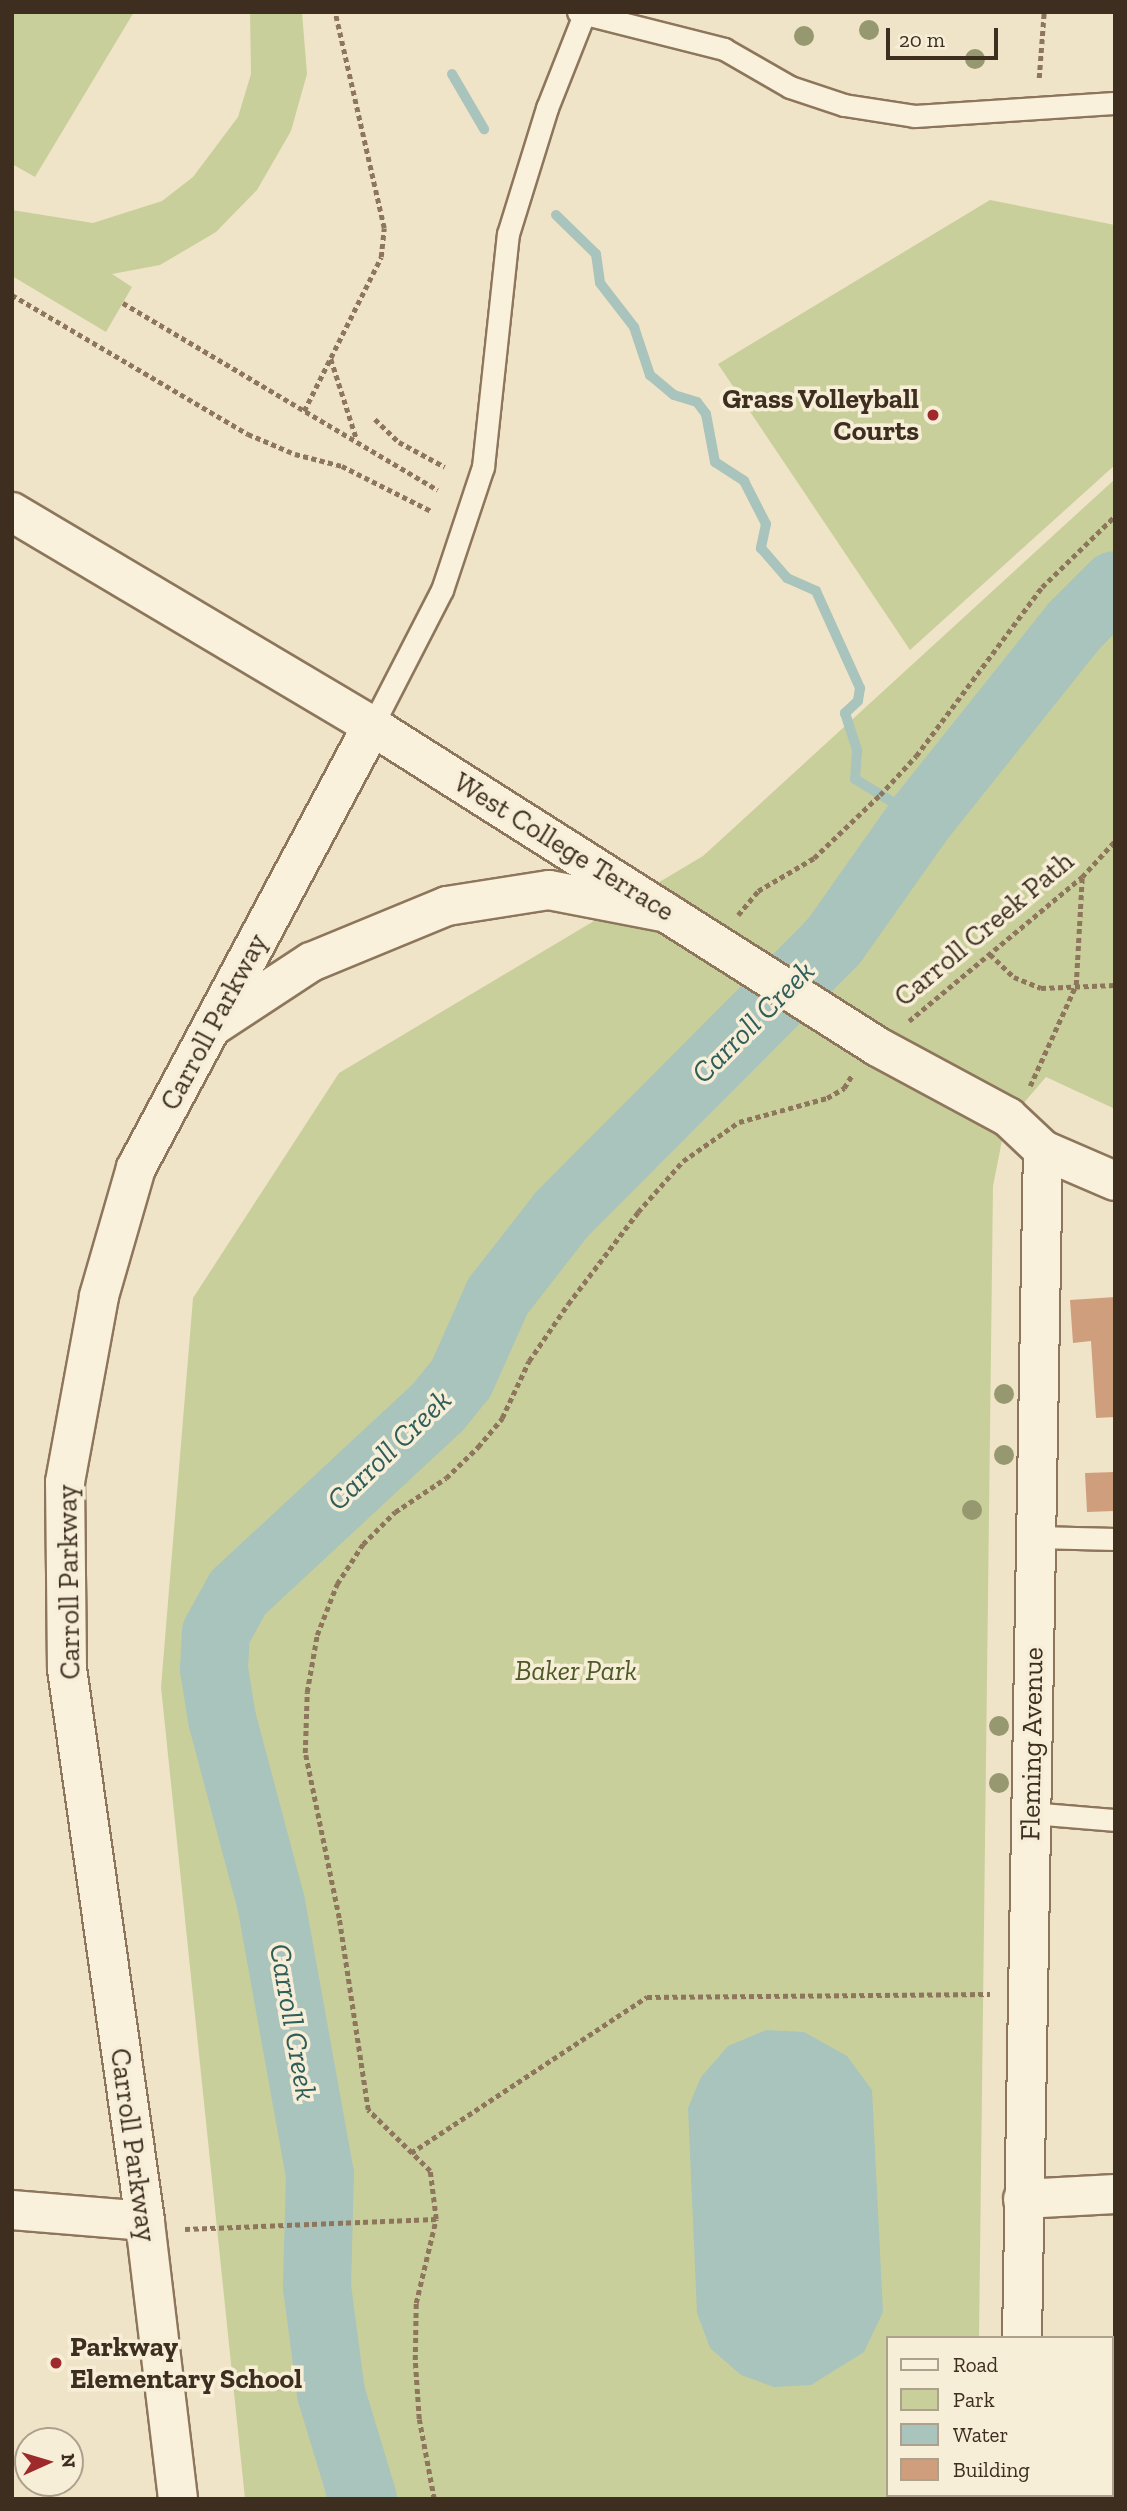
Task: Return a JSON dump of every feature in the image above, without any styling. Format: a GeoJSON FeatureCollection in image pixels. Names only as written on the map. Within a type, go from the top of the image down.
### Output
{"type":"FeatureCollection","features":[{"type":"Feature","properties":{"kind":"street","name":"West College Terrace"},"geometry":{"type":"LineString","coordinates":[[12,512],[372,726],[878,1046],[1008,1117],[1043,1150],[1115,1181]]}},
{"type":"Feature","properties":{"kind":"street","name":"Carroll Parkway"},"geometry":{"type":"LineString","coordinates":[[178,2499],[161,2225],[67,1669],[65,1482],[99,1296],[136,1168],[372,726]]}},
{"type":"Feature","properties":{"kind":"street"},"geometry":{"type":"LineString","coordinates":[[210,1028],[311,962],[447,906],[550,890],[668,913]]}},
{"type":"Feature","properties":{"kind":"street","name":"Fleming Avenue"},"geometry":{"type":"LineString","coordinates":[[1022,2336],[1043,1150]]}},
{"type":"Feature","properties":{"kind":"street"},"geometry":{"type":"LineString","coordinates":[[1023,2199],[1115,2194]]}},
{"type":"Feature","properties":{"kind":"street"},"geometry":{"type":"LineString","coordinates":[[12,2210],[161,2225]]}},
{"type":"Feature","properties":{"kind":"lane"},"geometry":{"type":"LineString","coordinates":[[372,726],[442,590],[483,467],[508,234],[547,108],[583,13],[678,34],[724,49],[790,87],[844,105],[914,116],[1115,103]]}},
{"type":"Feature","properties":{"kind":"lane"},"geometry":{"type":"LineString","coordinates":[[1036,1537],[1115,1539]]}},
{"type":"Feature","properties":{"kind":"lane"},"geometry":{"type":"LineString","coordinates":[[1031,1813],[1115,1820]]}},
{"type":"Feature","properties":{"kind":"path"},"geometry":{"type":"LineString","coordinates":[[304,411],[381,257],[384,228],[335,12]]}},
{"type":"Feature","properties":{"kind":"path"},"geometry":{"type":"LineString","coordinates":[[1039,82],[1044,12]]}},
{"type":"Feature","properties":{"kind":"path"},"geometry":{"type":"LineString","coordinates":[[12,295],[248,434],[295,454],[342,466],[431,511]]}},
{"type":"Feature","properties":{"kind":"path"},"geometry":{"type":"LineString","coordinates":[[123,303],[304,411],[357,439],[438,490]]}},
{"type":"Feature","properties":{"kind":"path"},"geometry":{"type":"LineString","coordinates":[[331,358],[357,439]]}},
{"type":"Feature","properties":{"kind":"path"},"geometry":{"type":"LineString","coordinates":[[375,419],[399,442],[445,467]]}},
{"type":"Feature","properties":{"kind":"path"},"geometry":{"type":"LineString","coordinates":[[727,951],[746,902],[814,858],[872,804],[916,756],[1041,587],[1115,516]]}},
{"type":"Feature","properties":{"kind":"path","name":"Carroll Creek Path"},"geometry":{"type":"LineString","coordinates":[[436,2219],[430,2171],[368,2110],[339,1918],[305,1753],[307,1692],[317,1635],[337,1584],[363,1544],[395,1512],[446,1478],[502,1418],[529,1361],[568,1304],[683,1161],[739,1122],[827,1098],[844,1088],[853,1069],[878,1046],[1082,877],[1115,841]]}},
{"type":"Feature","properties":{"kind":"path"},"geometry":{"type":"LineString","coordinates":[[1028,1091],[1076,985],[1082,877]]}},
{"type":"Feature","properties":{"kind":"path"},"geometry":{"type":"LineString","coordinates":[[990,954],[1014,977],[1041,988],[1115,985]]}},
{"type":"Feature","properties":{"kind":"path"},"geometry":{"type":"LineString","coordinates":[[411,2153],[647,1997],[1028,1993]]}},
{"type":"Feature","properties":{"kind":"path"},"geometry":{"type":"LineString","coordinates":[[161,2225],[436,2219],[416,2303],[415,2360],[419,2419],[434,2499]]}},
{"type":"Feature","properties":{"kind":"green space"},"geometry":{"type":"Polygon","coordinates":[[[12,12],[134,12],[35,177],[12,164],[12,12]]]}},
{"type":"Feature","properties":{"kind":"green space"},"geometry":{"type":"Polygon","coordinates":[[[250,12],[302,12],[307,74],[291,131],[257,190],[216,232],[160,265],[112,274],[132,287],[106,332],[12,276],[12,210],[93,223],[162,201],[193,177],[238,117],[251,74],[250,12]]]}},
{"type":"Feature","properties":{"kind":"green space","name":"Grass Volleyball Courts"},"geometry":{"type":"Polygon","coordinates":[[[990,200],[1115,225],[1115,465],[910,650],[718,364],[990,200]]]}},
{"type":"Feature","properties":{"kind":"green space","name":"Baker Park"},"geometry":{"type":"Polygon","coordinates":[[[1115,479],[1115,1109],[1046,1077],[1005,1125],[993,1186],[979,2336],[886,2336],[886,2497],[982,2499],[245,2499],[161,1687],[193,1298],[339,1073],[703,856],[1115,479]]]}},
{"type":"Feature","properties":{"kind":"water"},"geometry":{"type":"Polygon","coordinates":[[[766,2030],[804,2032],[847,2056],[872,2090],[883,2312],[864,2352],[811,2385],[774,2387],[741,2375],[710,2348],[697,2313],[688,2108],[701,2077],[728,2046],[766,2030]]]}},
{"type":"Feature","properties":{"kind":"building"},"geometry":{"type":"Polygon","coordinates":[[[1115,1297],[1115,1417],[1096,1418],[1091,1341],[1073,1343],[1070,1300],[1115,1297]]]}},
{"type":"Feature","properties":{"kind":"building"},"geometry":{"type":"Polygon","coordinates":[[[1115,1472],[1115,1511],[1087,1512],[1085,1473],[1115,1472]]]}},
{"type":"Feature","properties":{"kind":"waterway"},"geometry":{"type":"LineString","coordinates":[[452,74],[484,129]]}},
{"type":"Feature","properties":{"kind":"waterway"},"geometry":{"type":"LineString","coordinates":[[556,215],[596,254],[600,283],[634,327],[650,375],[674,395],[697,402],[706,414],[715,462],[744,481],[766,524],[761,548],[787,578],[816,591],[860,688],[858,701],[845,713],[857,751],[855,779],[920,819]]}},
{"type":"Feature","properties":{"kind":"waterway","name":"Carroll Creek"},"geometry":{"type":"LineString","coordinates":[[363,2499],[331,2393],[317,2287],[320,2175],[271,1903],[222,1719],[214,1669],[216,1633],[238,1593],[438,1407],[461,1379],[498,1296],[562,1214],[834,941],[920,819],[1074,626],[1115,585]]}},
{"type":"Feature","properties":{"kind":"place","name":"Grass Volleyball Courts"},"geometry":{"type":"Point","coordinates":[933,415]}},
{"type":"Feature","properties":{"kind":"place","name":"Parkway Elementary School"},"geometry":{"type":"Point","coordinates":[56,2363]}}]}
